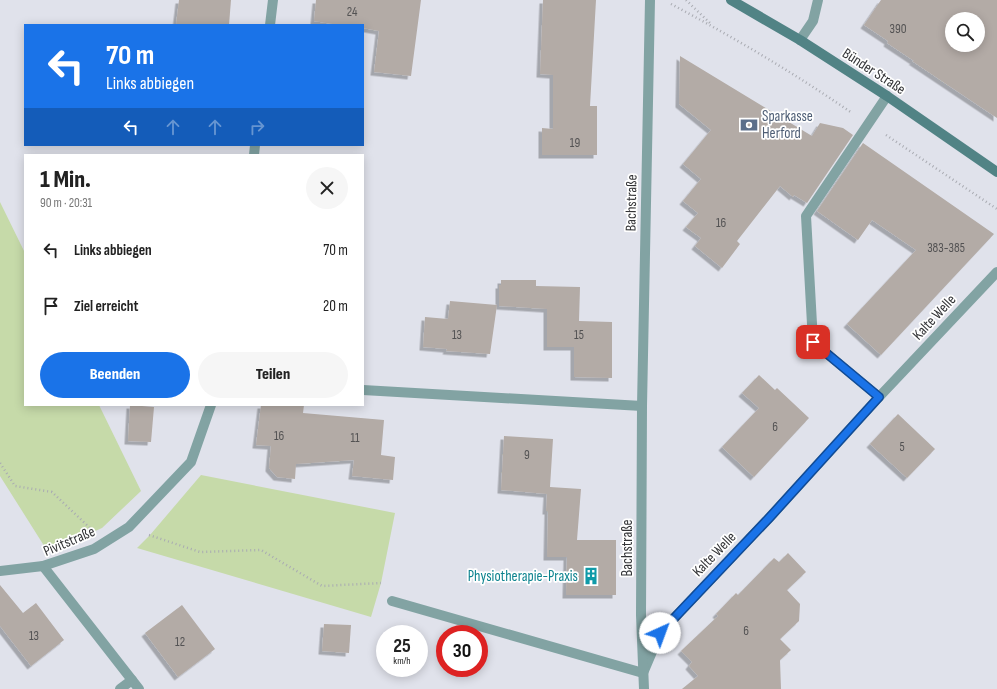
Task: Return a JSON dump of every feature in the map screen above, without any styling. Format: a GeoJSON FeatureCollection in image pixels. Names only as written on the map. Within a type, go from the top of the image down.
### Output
{"type":"FeatureCollection","features":[{"type":"Feature","properties":{"kind":"main road","name":"Bünder Straße"},"geometry":{"type":"LineString","coordinates":[[731,0],[800,40],[887,96],[997,172]]}},
{"type":"Feature","properties":{"kind":"street"},"geometry":{"type":"LineString","coordinates":[[270,24],[273,0]]}},
{"type":"Feature","properties":{"kind":"street","name":"Bachstraße"},"geometry":{"type":"LineString","coordinates":[[644,689],[641,615],[642,406],[650,0]]}},
{"type":"Feature","properties":{"kind":"street"},"geometry":{"type":"LineString","coordinates":[[800,40],[813,21],[818,0]]}},
{"type":"Feature","properties":{"kind":"street"},"geometry":{"type":"LineString","coordinates":[[879,397],[813,342],[806,216],[887,96]]}},
{"type":"Feature","properties":{"kind":"street","name":"Kalte Welle"},"geometry":{"type":"LineString","coordinates":[[643,673],[660,633],[770,517],[879,397],[997,272]]}},
{"type":"Feature","properties":{"kind":"street"},"geometry":{"type":"LineString","coordinates":[[364,390],[642,406]]}},
{"type":"Feature","properties":{"kind":"street","name":"Pivitstraße"},"geometry":{"type":"LineString","coordinates":[[139,689],[43,566],[94,549],[129,527],[191,462],[211,406]]}},
{"type":"Feature","properties":{"kind":"street"},"geometry":{"type":"LineString","coordinates":[[0,571],[43,566]]}},
{"type":"Feature","properties":{"kind":"street"},"geometry":{"type":"LineString","coordinates":[[392,601],[643,673]]}},
{"type":"Feature","properties":{"kind":"street"},"geometry":{"type":"LineString","coordinates":[[120,689],[132,680]]}},
{"type":"Feature","properties":{"kind":"path"},"geometry":{"type":"LineString","coordinates":[[671,3],[714,27],[686,0]]}},
{"type":"Feature","properties":{"kind":"path"},"geometry":{"type":"LineString","coordinates":[[0,463],[14,486],[52,492],[105,542]]}},
{"type":"Feature","properties":{"kind":"path"},"geometry":{"type":"LineString","coordinates":[[129,527],[200,552],[261,550],[322,586],[380,582],[392,601]]}},
{"type":"Feature","properties":{"kind":"green space"},"geometry":{"type":"Polygon","coordinates":[[[0,202],[24,251],[24,406],[99,406],[141,491],[102,528],[48,552],[0,476],[0,202]]]}},
{"type":"Feature","properties":{"kind":"green space"},"geometry":{"type":"Polygon","coordinates":[[[201,475],[395,513],[381,583],[371,617],[137,548],[150,535],[201,475]]]}},
{"type":"Feature","properties":{"kind":"building"},"geometry":{"type":"Polygon","coordinates":[[[179,0],[231,0],[229,24],[176,24],[179,0]]]}},
{"type":"Feature","properties":{"kind":"building"},"geometry":{"type":"Polygon","coordinates":[[[316,0],[421,0],[411,76],[374,72],[379,31],[364,28],[364,24],[333,24],[314,21],[316,0]]]}},
{"type":"Feature","properties":{"kind":"building"},"geometry":{"type":"Polygon","coordinates":[[[543,0],[596,0],[590,106],[597,106],[597,155],[542,155],[542,128],[553,129],[553,75],[540,74],[543,0]]]}},
{"type":"Feature","properties":{"kind":"building"},"geometry":{"type":"Polygon","coordinates":[[[881,0],[997,0],[997,118],[912,61],[914,61],[887,43],[888,41],[864,25],[881,0]]]}},
{"type":"Feature","properties":{"kind":"building"},"geometry":{"type":"Polygon","coordinates":[[[680,56],[812,136],[820,123],[843,128],[853,135],[807,203],[794,195],[793,197],[780,186],[737,241],[740,244],[722,268],[695,246],[701,238],[686,227],[698,213],[683,201],[701,179],[683,164],[711,130],[679,104],[680,56]]]}},
{"type":"Feature","properties":{"kind":"building"},"geometry":{"type":"Polygon","coordinates":[[[863,143],[994,234],[881,355],[847,324],[916,250],[872,220],[858,240],[817,211],[863,143]]]}},
{"type":"Feature","properties":{"kind":"building"},"geometry":{"type":"Polygon","coordinates":[[[501,280],[536,280],[536,286],[580,287],[579,321],[612,322],[612,378],[574,377],[574,347],[547,347],[547,309],[499,306],[499,285],[501,285],[501,280]]]}},
{"type":"Feature","properties":{"kind":"building"},"geometry":{"type":"Polygon","coordinates":[[[450,301],[497,305],[490,354],[446,351],[447,349],[423,347],[425,317],[448,319],[450,301]]]}},
{"type":"Feature","properties":{"kind":"building"},"geometry":{"type":"Polygon","coordinates":[[[759,375],[775,390],[777,388],[809,418],[754,477],[722,447],[759,408],[742,393],[759,375]]]}},
{"type":"Feature","properties":{"kind":"building"},"geometry":{"type":"Polygon","coordinates":[[[130,406],[154,407],[151,442],[128,441],[130,406]]]}},
{"type":"Feature","properties":{"kind":"building"},"geometry":{"type":"Polygon","coordinates":[[[261,406],[304,406],[303,413],[384,420],[381,455],[395,457],[393,480],[352,476],[354,460],[296,464],[295,479],[277,477],[269,468],[271,446],[256,445],[261,406]]]}},
{"type":"Feature","properties":{"kind":"building"},"geometry":{"type":"Polygon","coordinates":[[[898,414],[935,449],[907,478],[870,444],[898,414]]]}},
{"type":"Feature","properties":{"kind":"building"},"geometry":{"type":"Polygon","coordinates":[[[504,436],[553,439],[550,487],[581,489],[577,540],[616,540],[616,595],[566,595],[567,557],[547,557],[547,494],[501,490],[504,436]]]}},
{"type":"Feature","properties":{"kind":"building"},"geometry":{"type":"Polygon","coordinates":[[[788,553],[806,572],[787,590],[800,604],[799,621],[780,639],[791,650],[780,660],[781,689],[682,689],[698,676],[689,666],[692,662],[681,651],[718,616],[716,614],[736,593],[738,595],[774,558],[779,562],[788,553]]]}},
{"type":"Feature","properties":{"kind":"building"},"geometry":{"type":"Polygon","coordinates":[[[0,585],[23,613],[36,603],[64,640],[31,666],[0,626],[0,585]]]}},
{"type":"Feature","properties":{"kind":"building"},"geometry":{"type":"Polygon","coordinates":[[[182,605],[215,649],[178,677],[145,633],[182,605]]]}},
{"type":"Feature","properties":{"kind":"building"},"geometry":{"type":"Polygon","coordinates":[[[324,624],[351,625],[349,653],[322,651],[324,624]]]}},
{"type":"Feature","properties":{"kind":"place","name":"Sparkasse Herford"},"geometry":{"type":"Point","coordinates":[749,125]}},
{"type":"Feature","properties":{"kind":"place","name":"Physiotherapie-Praxis"},"geometry":{"type":"Point","coordinates":[591,576]}},
{"type":"Feature","properties":{"kind":"route"},"geometry":{"type":"LineString","coordinates":[[660,633],[770,517],[879,397],[813,342]]}}]}
